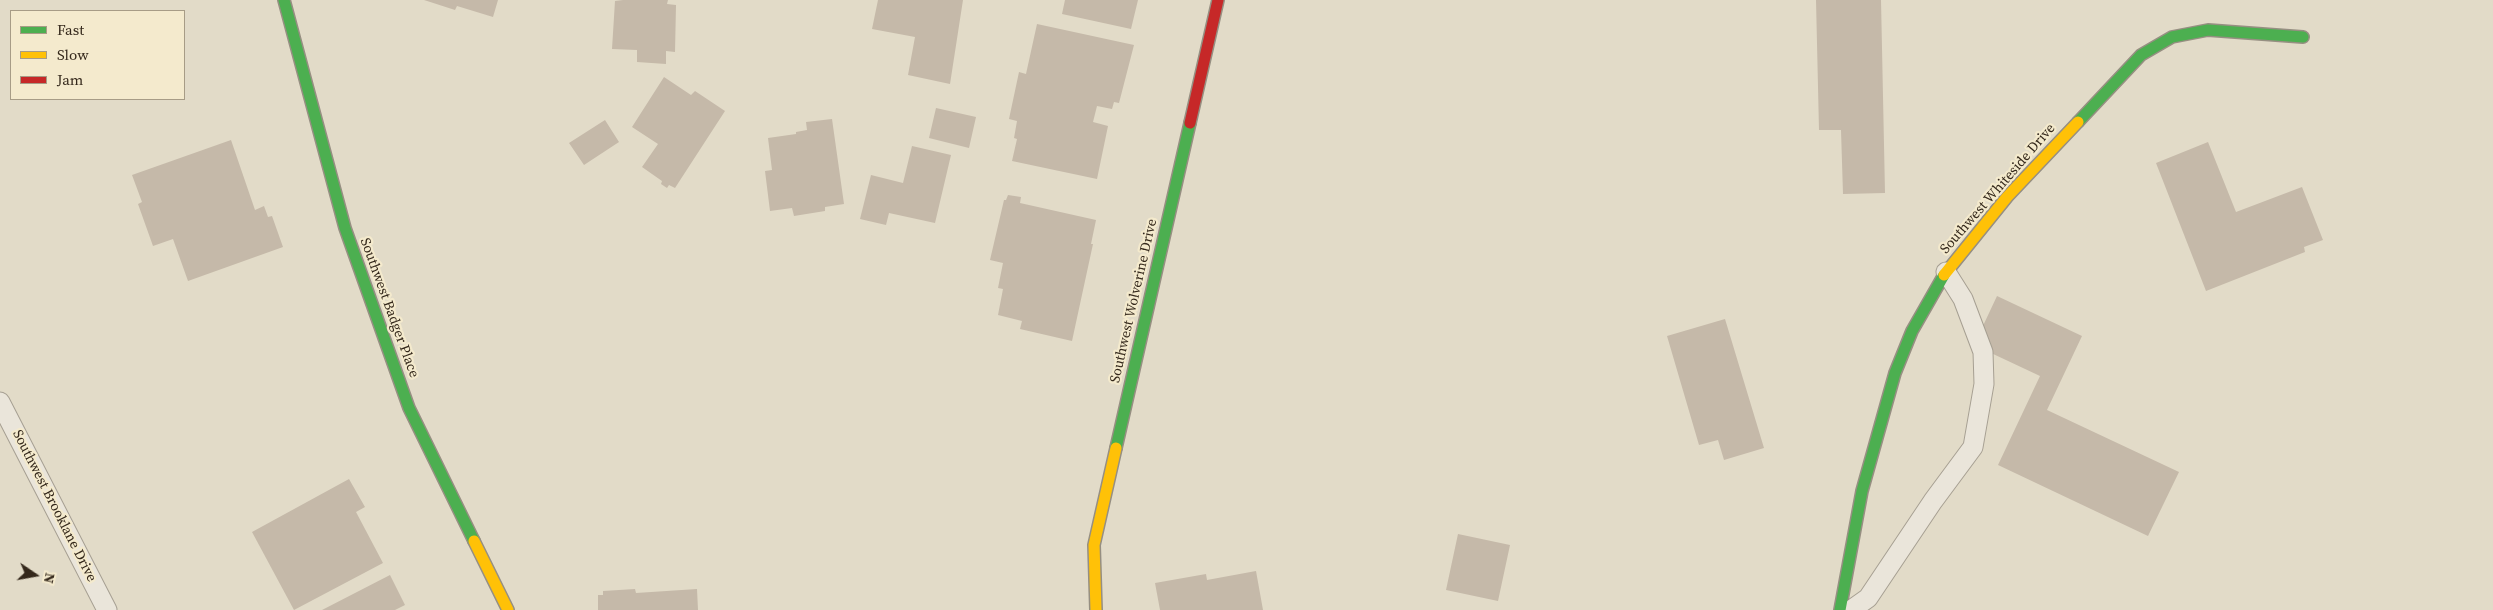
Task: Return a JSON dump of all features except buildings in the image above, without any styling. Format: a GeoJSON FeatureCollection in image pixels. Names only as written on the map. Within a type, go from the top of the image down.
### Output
{"type":"FeatureCollection","features":[{"type":"Feature","properties":{"kind":"street","name":"Southwest Badger Place"},"geometry":{"type":"LineString","coordinates":[[284,0],[345,228],[409,408],[508,610]]}},
{"type":"Feature","properties":{"kind":"street","name":"Southwest Wolverine Drive"},"geometry":{"type":"LineString","coordinates":[[1096,610],[1094,545],[1218,0]]}},
{"type":"Feature","properties":{"kind":"street","name":"Southwest Whiteside Drive"},"geometry":{"type":"LineString","coordinates":[[1840,610],[1862,491],[1895,373],[1912,331],[1946,272],[2008,197],[2141,55],[2172,37],[2208,30],[2303,37]]}},
{"type":"Feature","properties":{"kind":"lane"},"geometry":{"type":"LineString","coordinates":[[1851,610],[1868,598],[1933,501],[1973,447],[1984,384],[1983,352],[1963,299],[1946,272]]}},
{"type":"Feature","properties":{"kind":"lane","name":"Southwest Brooklane Drive"},"geometry":{"type":"LineString","coordinates":[[0,402],[107,610]]}},
{"type":"Feature","properties":{"kind":"traffic: fast"},"geometry":{"type":"LineString","coordinates":[[284,0],[345,228],[409,408],[474,541]]}},
{"type":"Feature","properties":{"kind":"traffic: fast"},"geometry":{"type":"LineString","coordinates":[[2078,122],[2141,55],[2172,37],[2208,30],[2303,37]]}},
{"type":"Feature","properties":{"kind":"traffic: fast"},"geometry":{"type":"LineString","coordinates":[[1116,448],[1190,123]]}},
{"type":"Feature","properties":{"kind":"traffic: fast"},"geometry":{"type":"LineString","coordinates":[[1840,610],[1862,491],[1895,373],[1912,331],[1944,275]]}},
{"type":"Feature","properties":{"kind":"traffic: slow"},"geometry":{"type":"LineString","coordinates":[[1944,275],[2007,197],[2078,122]]}},
{"type":"Feature","properties":{"kind":"traffic: slow"},"geometry":{"type":"LineString","coordinates":[[1096,610],[1094,545],[1116,448]]}},
{"type":"Feature","properties":{"kind":"traffic: slow"},"geometry":{"type":"LineString","coordinates":[[474,541],[508,610]]}},
{"type":"Feature","properties":{"kind":"traffic: jam"},"geometry":{"type":"LineString","coordinates":[[1190,123],[1218,0]]}}]}
